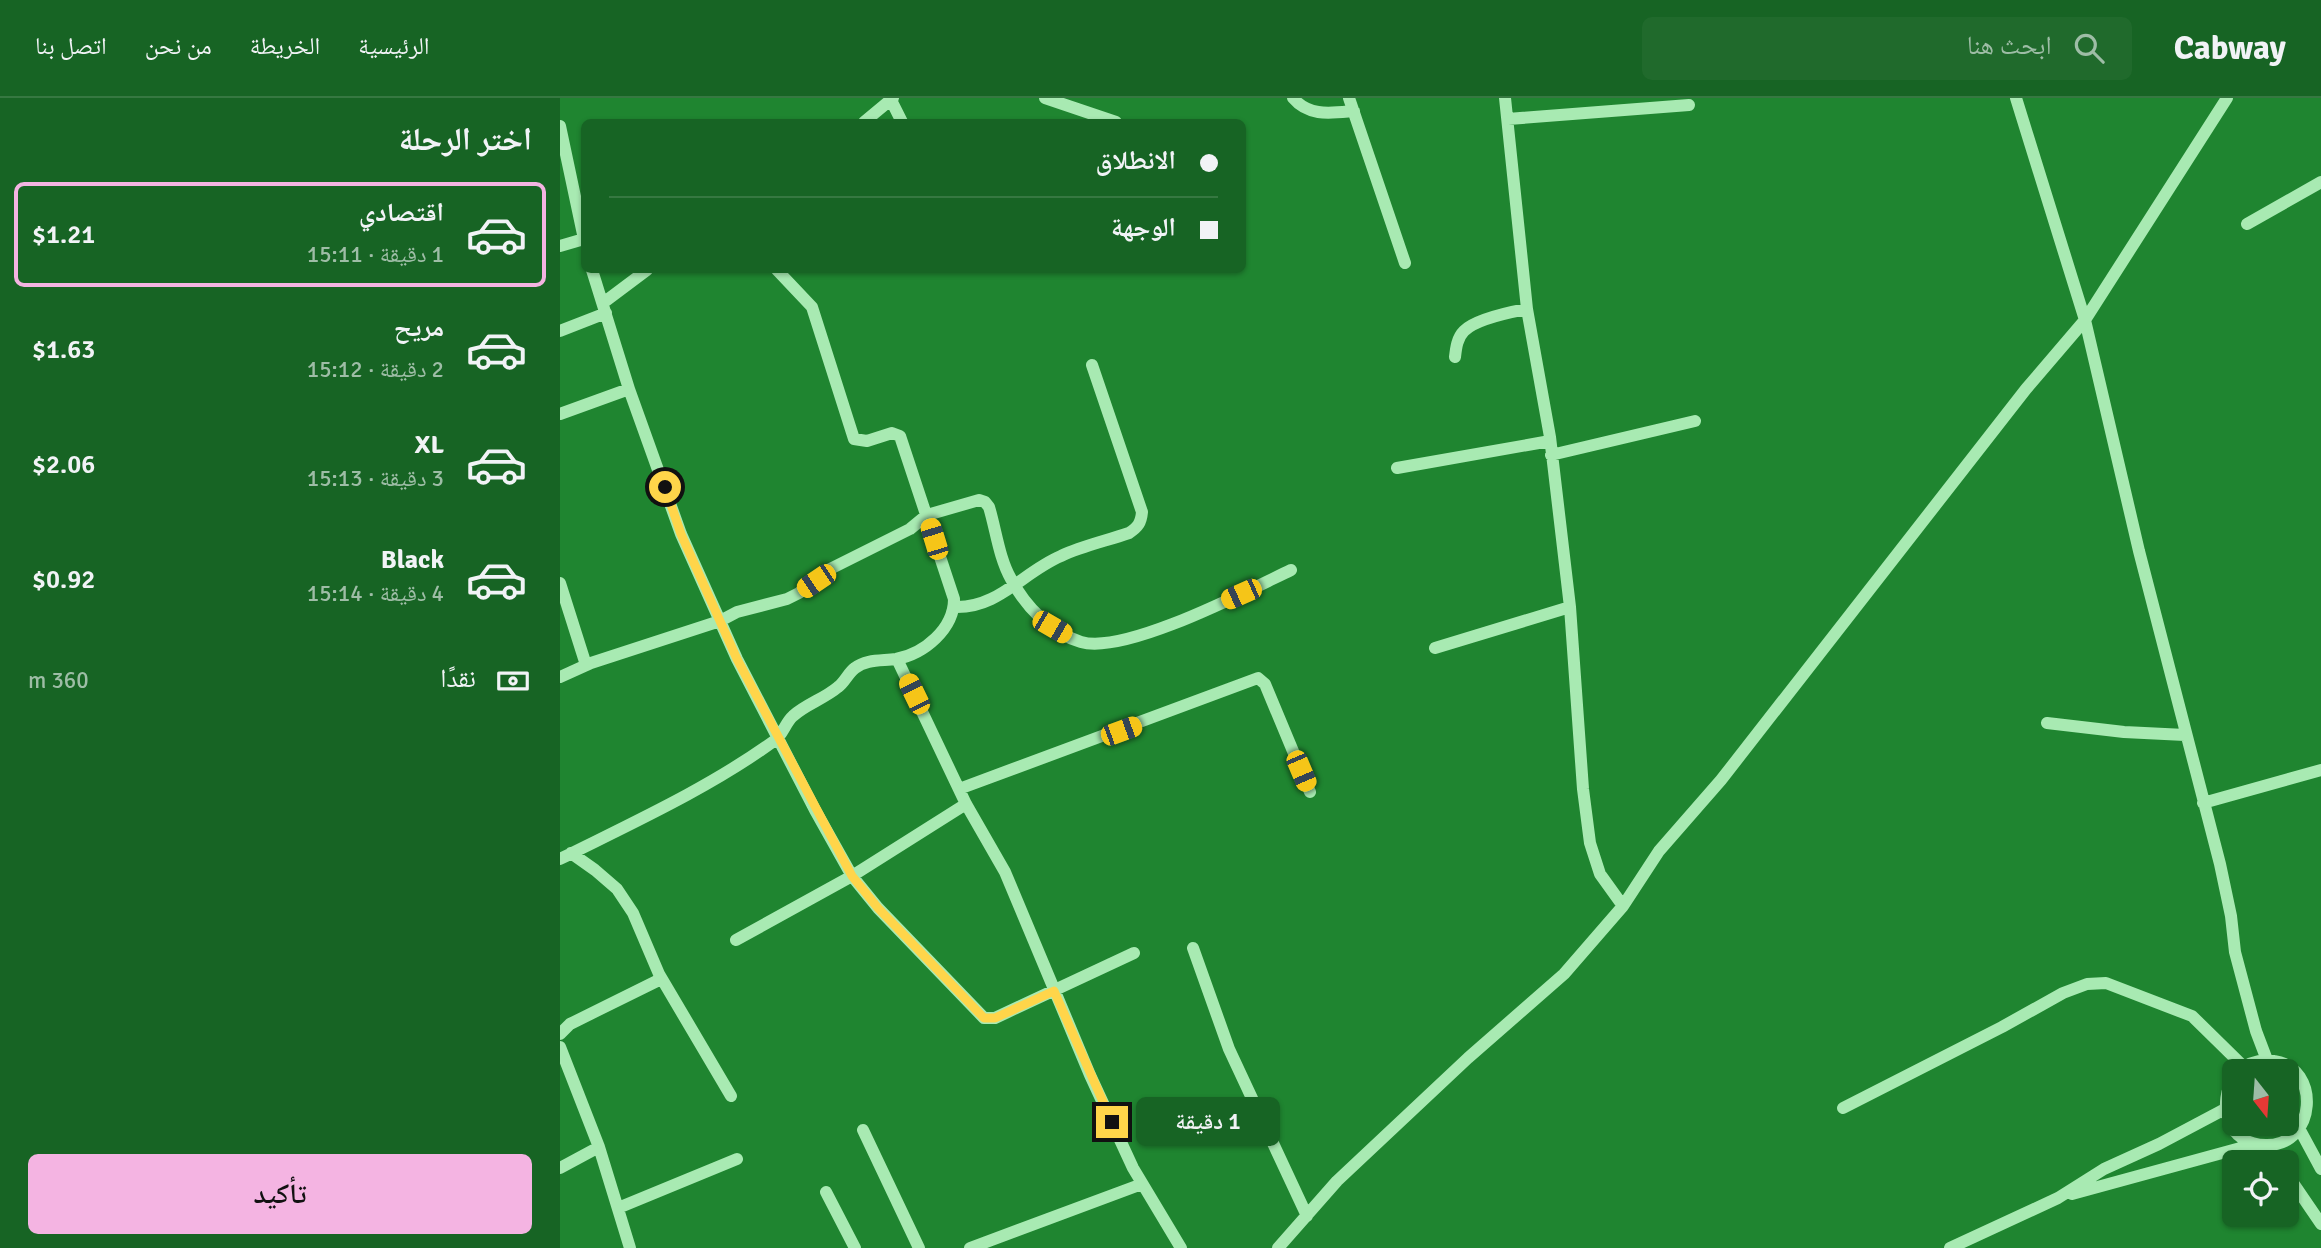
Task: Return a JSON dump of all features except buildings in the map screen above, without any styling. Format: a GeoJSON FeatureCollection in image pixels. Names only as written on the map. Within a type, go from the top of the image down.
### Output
{"type":"FeatureCollection","features":[{"type":"Feature","properties":{"kind":"street"},"geometry":{"type":"LineString","coordinates":[[1045,98],[1107,119]]}},
{"type":"Feature","properties":{"kind":"street"},"geometry":{"type":"LineString","coordinates":[[1293,98],[1306,110],[1313,112],[1354,111]]}},
{"type":"Feature","properties":{"kind":"street"},"geometry":{"type":"LineString","coordinates":[[1349,98],[1405,263]]}},
{"type":"Feature","properties":{"kind":"street"},"geometry":{"type":"LineString","coordinates":[[1505,98],[1528,309],[1551,448],[1570,607],[1583,789],[1590,843],[1600,874],[1623,906]]}},
{"type":"Feature","properties":{"kind":"street"},"geometry":{"type":"LineString","coordinates":[[2016,98],[2085,320],[2231,916],[2235,952],[2256,1031],[2267,1059]]}},
{"type":"Feature","properties":{"kind":"street"},"geometry":{"type":"LineString","coordinates":[[1278,1248],[1337,1181],[1468,1058],[1564,974],[1623,906],[1659,852],[1730,769],[2026,389],[2085,320],[2227,98]]}},
{"type":"Feature","properties":{"kind":"street"},"geometry":{"type":"LineString","coordinates":[[868,119],[892,99],[901,119]]}},
{"type":"Feature","properties":{"kind":"street"},"geometry":{"type":"LineString","coordinates":[[1508,119],[1609,104],[1689,105]]}},
{"type":"Feature","properties":{"kind":"street"},"geometry":{"type":"LineString","coordinates":[[560,126],[581,225]]}},
{"type":"Feature","properties":{"kind":"street"},"geometry":{"type":"LineString","coordinates":[[2247,224],[2321,182]]}},
{"type":"Feature","properties":{"kind":"street"},"geometry":{"type":"LineString","coordinates":[[560,246],[581,240]]}},
{"type":"Feature","properties":{"kind":"street"},"geometry":{"type":"LineString","coordinates":[[593,273],[629,389],[681,534],[778,739],[852,876],[878,908],[984,1018],[995,1018],[1134,953]]}},
{"type":"Feature","properties":{"kind":"street"},"geometry":{"type":"LineString","coordinates":[[560,331],[604,308],[644,273]]}},
{"type":"Feature","properties":{"kind":"street"},"geometry":{"type":"LineString","coordinates":[[566,856],[641,819],[778,739],[792,716],[837,688],[857,666],[865,662],[897,659],[922,648],[946,628],[954,607],[954,599],[900,436],[892,433],[867,441],[854,439],[812,307],[780,273]]}},
{"type":"Feature","properties":{"kind":"street"},"geometry":{"type":"LineString","coordinates":[[1455,358],[1458,338],[1470,327],[1528,309]]}},
{"type":"Feature","properties":{"kind":"street"},"geometry":{"type":"LineString","coordinates":[[954,607],[978,605],[1015,586],[1050,561],[1129,533],[1142,521],[1142,512],[1092,365]]}},
{"type":"Feature","properties":{"kind":"street"},"geometry":{"type":"LineString","coordinates":[[560,414],[629,389]]}},
{"type":"Feature","properties":{"kind":"street"},"geometry":{"type":"LineString","coordinates":[[1397,468],[1551,448],[1695,421]]}},
{"type":"Feature","properties":{"kind":"street"},"geometry":{"type":"LineString","coordinates":[[560,677],[586,665],[799,593],[830,569],[901,534],[927,515],[979,500],[989,507],[1005,568],[1030,607],[1052,627],[1082,642],[1123,642],[1149,634],[1291,570]]}},
{"type":"Feature","properties":{"kind":"street"},"geometry":{"type":"LineString","coordinates":[[560,583],[586,665]]}},
{"type":"Feature","properties":{"kind":"street"},"geometry":{"type":"LineString","coordinates":[[1435,648],[1570,607]]}},
{"type":"Feature","properties":{"kind":"street"},"geometry":{"type":"LineString","coordinates":[[897,659],[966,804],[1005,872],[1090,1076],[1142,1184],[1181,1248]]}},
{"type":"Feature","properties":{"kind":"street"},"geometry":{"type":"LineString","coordinates":[[959,789],[1258,678],[1264,681],[1310,792]]}},
{"type":"Feature","properties":{"kind":"street"},"geometry":{"type":"LineString","coordinates":[[2047,723],[2124,732],[2185,735]]}},
{"type":"Feature","properties":{"kind":"street"},"geometry":{"type":"LineString","coordinates":[[2203,803],[2321,770]]}},
{"type":"Feature","properties":{"kind":"street"},"geometry":{"type":"LineString","coordinates":[[736,940],[852,876],[966,804]]}},
{"type":"Feature","properties":{"kind":"street"},"geometry":{"type":"LineString","coordinates":[[566,856],[595,870],[617,889],[633,914],[661,979],[731,1096]]}},
{"type":"Feature","properties":{"kind":"street"},"geometry":{"type":"LineString","coordinates":[[1193,948],[1229,1049],[1307,1216]]}},
{"type":"Feature","properties":{"kind":"street"},"geometry":{"type":"LineString","coordinates":[[560,1034],[570,1024],[661,979]]}},
{"type":"Feature","properties":{"kind":"street"},"geometry":{"type":"LineString","coordinates":[[1843,1108],[2063,993],[2087,984],[2106,983],[2192,1016],[2229,1059]]}},
{"type":"Feature","properties":{"kind":"street"},"geometry":{"type":"LineString","coordinates":[[560,1047],[599,1147],[630,1248]]}},
{"type":"Feature","properties":{"kind":"street"},"geometry":{"type":"LineString","coordinates":[[2300,1074],[2310,1085],[2310,1108],[2303,1125],[2321,1169]]}},
{"type":"Feature","properties":{"kind":"street"},"geometry":{"type":"LineString","coordinates":[[1950,1248],[2058,1198],[2104,1169],[2160,1144],[2222,1111]]}},
{"type":"Feature","properties":{"kind":"street"},"geometry":{"type":"LineString","coordinates":[[2058,1198],[2291,1139],[2303,1125],[2321,1114]]}},
{"type":"Feature","properties":{"kind":"street"},"geometry":{"type":"LineString","coordinates":[[863,1130],[919,1248]]}},
{"type":"Feature","properties":{"kind":"street"},"geometry":{"type":"LineString","coordinates":[[2244,1136],[2266,1150]]}},
{"type":"Feature","properties":{"kind":"street"},"geometry":{"type":"LineString","coordinates":[[560,1168],[599,1147]]}},
{"type":"Feature","properties":{"kind":"street"},"geometry":{"type":"LineString","coordinates":[[618,1208],[737,1159]]}},
{"type":"Feature","properties":{"kind":"street"},"geometry":{"type":"LineString","coordinates":[[970,1248],[1142,1184]]}},
{"type":"Feature","properties":{"kind":"street"},"geometry":{"type":"LineString","coordinates":[[826,1192],[855,1248]]}},
{"type":"Feature","properties":{"kind":"street"},"geometry":{"type":"LineString","coordinates":[[2299,1192],[2321,1224]]}},
{"type":"Feature","properties":{"kind":"route"},"geometry":{"type":"LineString","coordinates":[[665,487],[681,534],[737,659],[852,876],[878,908],[984,1018],[995,1018],[1054,991],[1112,1122]]}}]}
